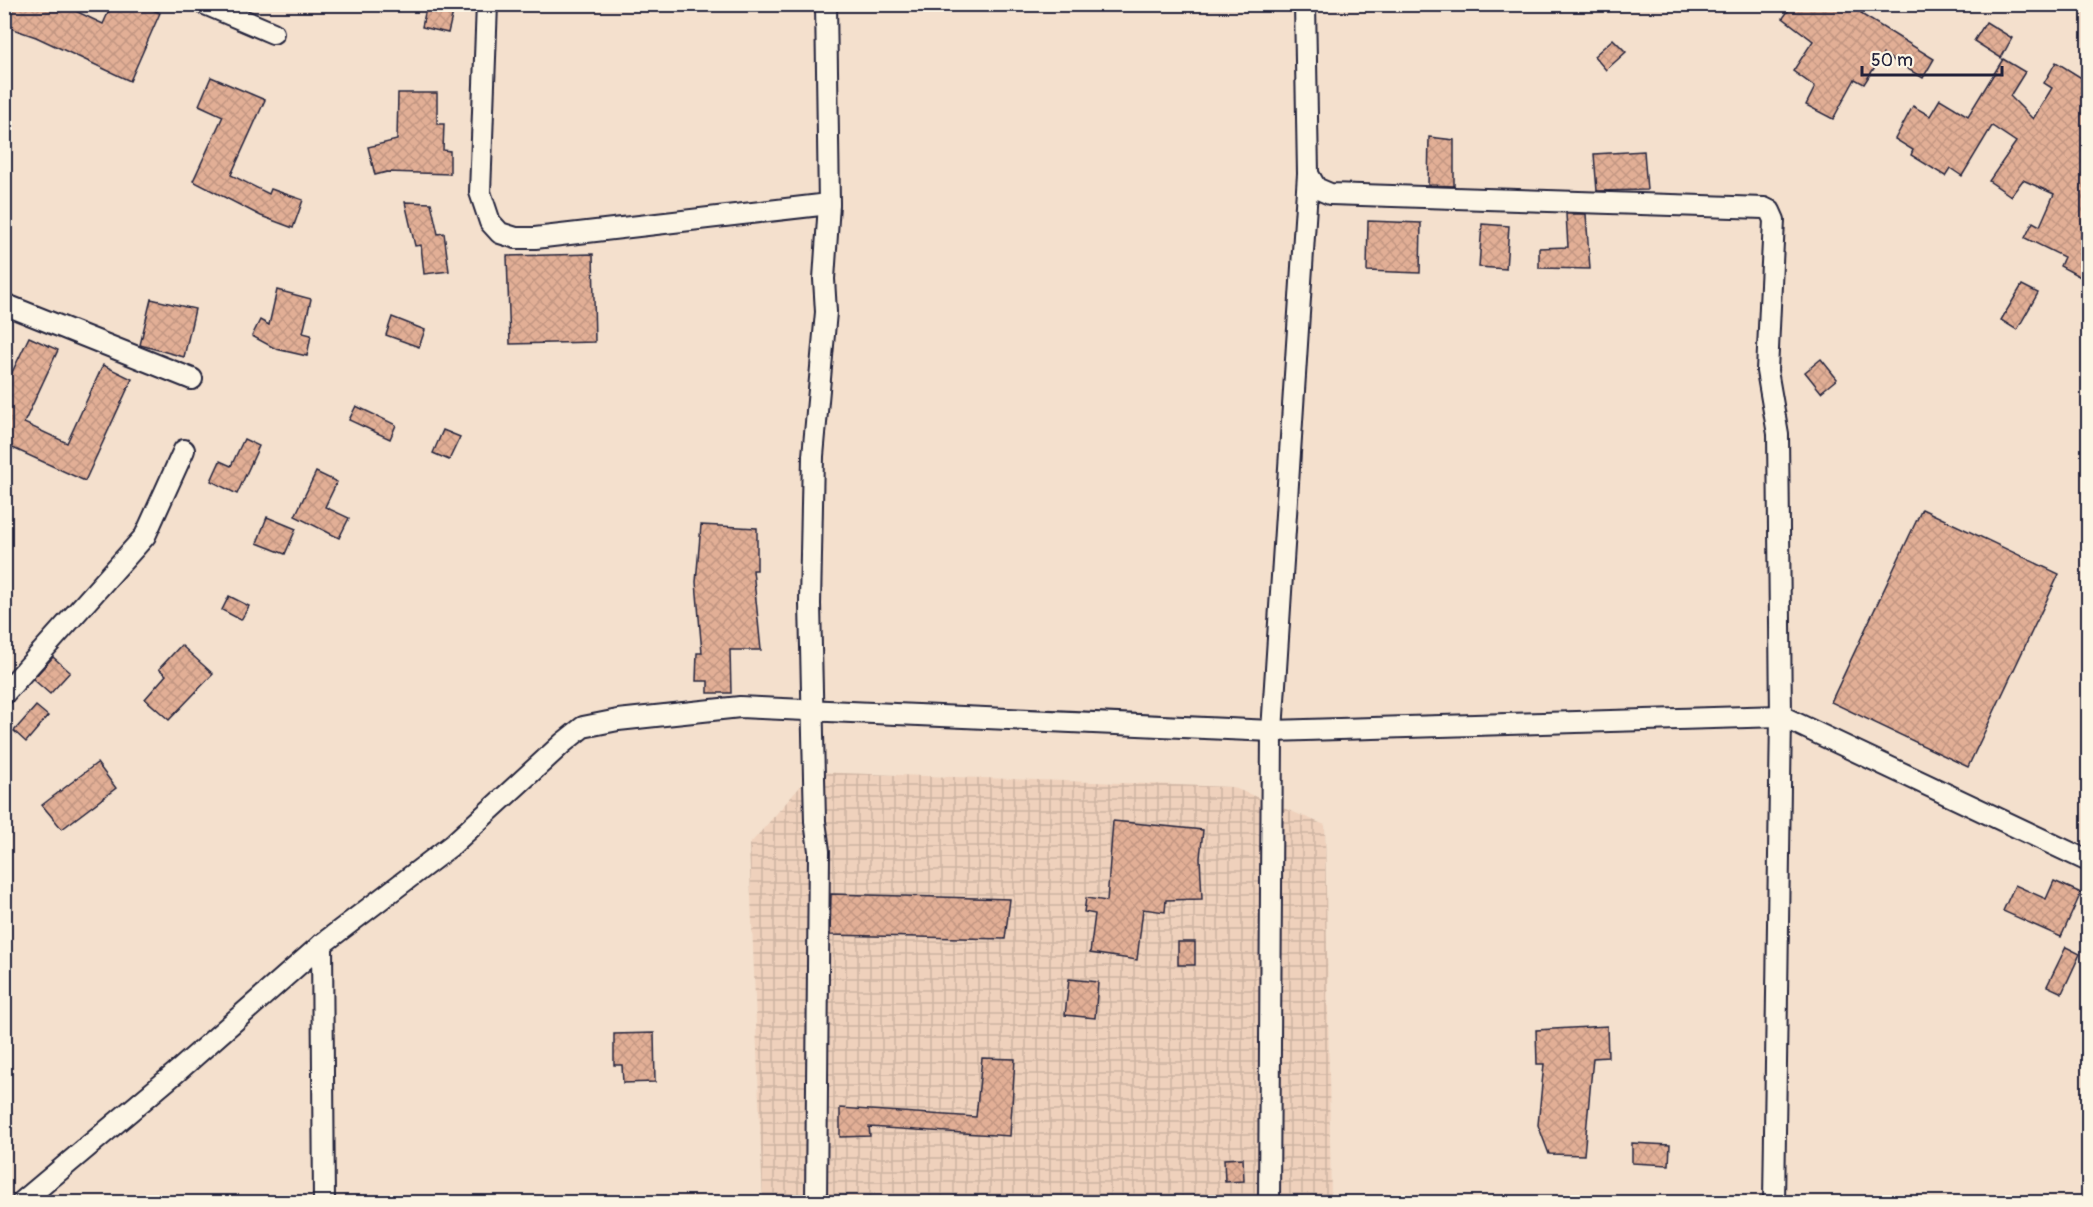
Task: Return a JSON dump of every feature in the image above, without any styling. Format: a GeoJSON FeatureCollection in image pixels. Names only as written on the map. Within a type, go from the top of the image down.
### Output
{"type":"FeatureCollection","features":[{"type":"Feature","properties":{"kind":"street"},"geometry":{"type":"LineString","coordinates":[[205,4],[273,33]]}},
{"type":"Feature","properties":{"kind":"street"},"geometry":{"type":"LineString","coordinates":[[487,4],[480,192],[490,222],[500,233],[516,238],[535,238],[829,204]]}},
{"type":"Feature","properties":{"kind":"street"},"geometry":{"type":"LineString","coordinates":[[816,1203],[819,851],[815,821],[812,711],[813,456],[826,312],[824,279],[829,204],[826,4]]}},
{"type":"Feature","properties":{"kind":"street"},"geometry":{"type":"LineString","coordinates":[[1269,1203],[1272,731],[1308,174],[1305,4]]}},
{"type":"Feature","properties":{"kind":"street"},"geometry":{"type":"LineString","coordinates":[[1308,174],[1316,188],[1330,194],[1764,208],[1770,211],[1774,220],[1767,371],[1778,434],[1781,716],[1774,1203]]}},
{"type":"Feature","properties":{"kind":"street"},"geometry":{"type":"LineString","coordinates":[[4,304],[192,379]]}},
{"type":"Feature","properties":{"kind":"street"},"geometry":{"type":"LineString","coordinates":[[4,694],[144,536],[184,450]]}},
{"type":"Feature","properties":{"kind":"street"},"geometry":{"type":"LineString","coordinates":[[22,1203],[179,1070],[322,944],[452,845],[583,727],[618,720],[740,707],[1272,731],[1781,716],[2088,861]]}},
{"type":"Feature","properties":{"kind":"street"},"geometry":{"type":"LineString","coordinates":[[322,944],[324,1203]]}},
{"type":"Feature","properties":{"kind":"shaded area"},"geometry":{"type":"Polygon","coordinates":[[[813,772],[1232,787],[1325,825],[1331,1202],[763,1202],[749,845],[813,772]]]}},
{"type":"Feature","properties":{"kind":"building"},"geometry":{"type":"Polygon","coordinates":[[[4,4],[61,4],[103,24],[112,4],[140,4],[160,13],[130,81],[36,37],[4,26],[4,4]]]}},
{"type":"Feature","properties":{"kind":"building"},"geometry":{"type":"Polygon","coordinates":[[[427,4],[455,4],[448,33],[422,27],[427,4]]]}},
{"type":"Feature","properties":{"kind":"building"},"geometry":{"type":"Polygon","coordinates":[[[1793,4],[1866,4],[1861,14],[1934,59],[1923,78],[1883,54],[1864,84],[1855,79],[1833,119],[1806,105],[1815,87],[1793,71],[1813,41],[1783,18],[1793,4]]]}},
{"type":"Feature","properties":{"kind":"building"},"geometry":{"type":"Polygon","coordinates":[[[1986,22],[2012,38],[2001,58],[1974,41],[1986,22]]]}},
{"type":"Feature","properties":{"kind":"building"},"geometry":{"type":"Polygon","coordinates":[[[1613,39],[1626,52],[1606,70],[1594,56],[1613,39]]]}},
{"type":"Feature","properties":{"kind":"building"},"geometry":{"type":"Polygon","coordinates":[[[2003,59],[2025,72],[2010,96],[2033,119],[2052,88],[2044,83],[2056,62],[2088,82],[2088,281],[2060,266],[2064,257],[2025,238],[2033,222],[2040,226],[2054,194],[2023,180],[2011,196],[1989,181],[2016,142],[1992,126],[1962,176],[1950,168],[1945,176],[1911,155],[1913,150],[1895,139],[1913,106],[1930,116],[1940,99],[1968,116],[2003,59]]]}},
{"type":"Feature","properties":{"kind":"building"},"geometry":{"type":"Polygon","coordinates":[[[211,77],[265,100],[231,175],[269,194],[271,189],[303,200],[293,228],[261,216],[193,181],[223,116],[199,105],[211,77]]]}},
{"type":"Feature","properties":{"kind":"building"},"geometry":{"type":"Polygon","coordinates":[[[398,93],[437,93],[437,124],[444,124],[443,150],[450,151],[450,174],[387,172],[375,175],[368,147],[397,140],[398,93]]]}},
{"type":"Feature","properties":{"kind":"building"},"geometry":{"type":"Polygon","coordinates":[[[1429,137],[1454,140],[1454,186],[1428,185],[1429,137]]]}},
{"type":"Feature","properties":{"kind":"building"},"geometry":{"type":"Polygon","coordinates":[[[1644,151],[1647,190],[1597,191],[1594,154],[1644,151]]]}},
{"type":"Feature","properties":{"kind":"building"},"geometry":{"type":"Polygon","coordinates":[[[405,202],[431,203],[438,234],[444,233],[449,271],[424,274],[421,245],[415,246],[405,202]]]}},
{"type":"Feature","properties":{"kind":"building"},"geometry":{"type":"Polygon","coordinates":[[[1566,214],[1586,214],[1590,269],[1539,268],[1539,248],[1568,247],[1566,214]]]}},
{"type":"Feature","properties":{"kind":"building"},"geometry":{"type":"Polygon","coordinates":[[[1368,221],[1421,223],[1420,273],[1367,271],[1368,221]]]}},
{"type":"Feature","properties":{"kind":"building"},"geometry":{"type":"Polygon","coordinates":[[[1482,224],[1509,226],[1506,269],[1479,267],[1482,224]]]}},
{"type":"Feature","properties":{"kind":"building"},"geometry":{"type":"Polygon","coordinates":[[[593,254],[595,342],[510,344],[507,256],[593,254]]]}},
{"type":"Feature","properties":{"kind":"building"},"geometry":{"type":"Polygon","coordinates":[[[2022,285],[2038,293],[2017,330],[2001,320],[2022,285]]]}},
{"type":"Feature","properties":{"kind":"building"},"geometry":{"type":"Polygon","coordinates":[[[277,290],[311,299],[303,333],[311,335],[307,356],[276,349],[252,336],[260,320],[269,325],[277,290]]]}},
{"type":"Feature","properties":{"kind":"building"},"geometry":{"type":"Polygon","coordinates":[[[151,299],[195,309],[184,357],[140,345],[151,299]]]}},
{"type":"Feature","properties":{"kind":"building"},"geometry":{"type":"Polygon","coordinates":[[[392,317],[425,330],[419,347],[386,335],[392,317]]]}},
{"type":"Feature","properties":{"kind":"building"},"geometry":{"type":"Polygon","coordinates":[[[29,337],[58,350],[24,423],[67,443],[103,365],[132,379],[85,481],[4,444],[4,389],[29,337]]]}},
{"type":"Feature","properties":{"kind":"building"},"geometry":{"type":"Polygon","coordinates":[[[1821,359],[1837,379],[1821,392],[1805,372],[1821,359]]]}},
{"type":"Feature","properties":{"kind":"building"},"geometry":{"type":"Polygon","coordinates":[[[356,406],[396,425],[390,439],[349,420],[356,406]]]}},
{"type":"Feature","properties":{"kind":"building"},"geometry":{"type":"Polygon","coordinates":[[[443,430],[460,437],[449,460],[433,453],[443,430]]]}},
{"type":"Feature","properties":{"kind":"building"},"geometry":{"type":"Polygon","coordinates":[[[244,439],[259,446],[237,494],[211,481],[220,461],[231,466],[244,439]]]}},
{"type":"Feature","properties":{"kind":"building"},"geometry":{"type":"Polygon","coordinates":[[[316,472],[337,482],[325,507],[349,518],[339,538],[295,516],[316,472]]]}},
{"type":"Feature","properties":{"kind":"building"},"geometry":{"type":"Polygon","coordinates":[[[1922,509],[2059,574],[1968,767],[1831,702],[1922,509]]]}},
{"type":"Feature","properties":{"kind":"building"},"geometry":{"type":"Polygon","coordinates":[[[267,517],[296,529],[285,554],[257,543],[267,517]]]}},
{"type":"Feature","properties":{"kind":"building"},"geometry":{"type":"Polygon","coordinates":[[[701,525],[757,528],[757,570],[753,570],[761,650],[730,650],[731,693],[708,693],[708,681],[696,681],[697,653],[702,653],[696,582],[701,525]]]}},
{"type":"Feature","properties":{"kind":"building"},"geometry":{"type":"Polygon","coordinates":[[[229,596],[249,606],[241,620],[222,610],[229,596]]]}},
{"type":"Feature","properties":{"kind":"building"},"geometry":{"type":"Polygon","coordinates":[[[181,645],[213,674],[169,720],[145,699],[166,675],[159,669],[181,645]]]}},
{"type":"Feature","properties":{"kind":"building"},"geometry":{"type":"Polygon","coordinates":[[[53,657],[70,672],[50,694],[33,679],[53,657]]]}},
{"type":"Feature","properties":{"kind":"building"},"geometry":{"type":"Polygon","coordinates":[[[36,706],[48,716],[26,742],[14,731],[36,706]]]}},
{"type":"Feature","properties":{"kind":"building"},"geometry":{"type":"Polygon","coordinates":[[[97,763],[116,788],[62,829],[42,805],[97,763]]]}},
{"type":"Feature","properties":{"kind":"building"},"geometry":{"type":"Polygon","coordinates":[[[1113,821],[1203,830],[1200,858],[1202,899],[1166,900],[1165,912],[1143,909],[1137,960],[1090,953],[1095,914],[1084,912],[1086,898],[1107,901],[1113,821]]]}},
{"type":"Feature","properties":{"kind":"building"},"geometry":{"type":"Polygon","coordinates":[[[2054,881],[2081,893],[2061,937],[2003,911],[2015,885],[2046,899],[2054,881]]]}},
{"type":"Feature","properties":{"kind":"building"},"geometry":{"type":"Polygon","coordinates":[[[831,894],[1010,899],[1005,939],[830,935],[831,894]]]}},
{"type":"Feature","properties":{"kind":"building"},"geometry":{"type":"Polygon","coordinates":[[[1178,942],[1195,942],[1195,965],[1178,965],[1178,942]]]}},
{"type":"Feature","properties":{"kind":"building"},"geometry":{"type":"Polygon","coordinates":[[[2066,947],[2080,954],[2062,993],[2047,986],[2066,947]]]}},
{"type":"Feature","properties":{"kind":"building"},"geometry":{"type":"Polygon","coordinates":[[[1069,979],[1098,982],[1095,1018],[1065,1015],[1069,979]]]}},
{"type":"Feature","properties":{"kind":"building"},"geometry":{"type":"Polygon","coordinates":[[[1607,1026],[1608,1057],[1593,1058],[1584,1155],[1549,1154],[1538,1125],[1544,1064],[1537,1064],[1536,1030],[1607,1026]]]}},
{"type":"Feature","properties":{"kind":"building"},"geometry":{"type":"Polygon","coordinates":[[[654,1033],[655,1082],[623,1083],[622,1065],[614,1065],[614,1034],[654,1033]]]}},
{"type":"Feature","properties":{"kind":"building"},"geometry":{"type":"Polygon","coordinates":[[[982,1058],[1015,1059],[1010,1136],[869,1127],[870,1136],[840,1137],[840,1108],[976,1117],[982,1058]]]}},
{"type":"Feature","properties":{"kind":"building"},"geometry":{"type":"Polygon","coordinates":[[[1632,1143],[1670,1145],[1669,1165],[1632,1163],[1632,1143]]]}},
{"type":"Feature","properties":{"kind":"building"},"geometry":{"type":"Polygon","coordinates":[[[1243,1158],[1244,1181],[1225,1182],[1224,1159],[1243,1158]]]}}]}
